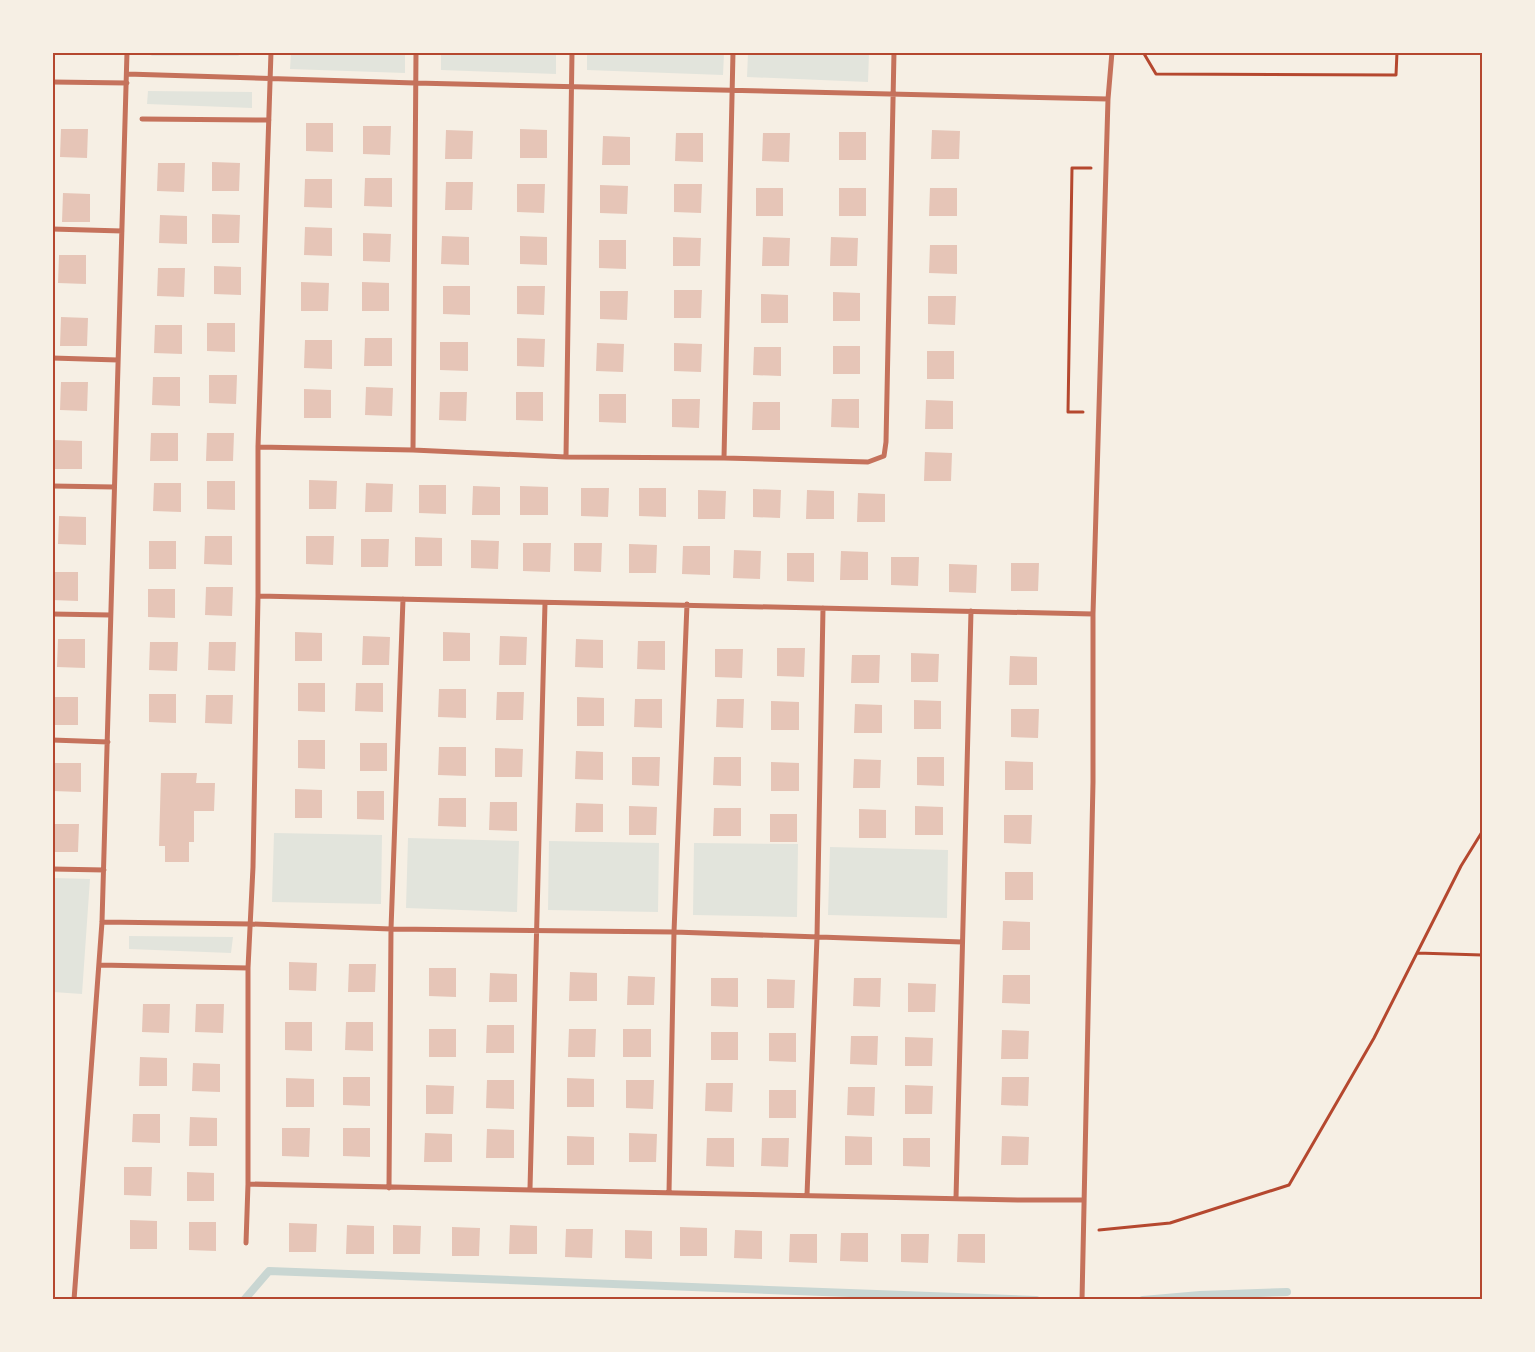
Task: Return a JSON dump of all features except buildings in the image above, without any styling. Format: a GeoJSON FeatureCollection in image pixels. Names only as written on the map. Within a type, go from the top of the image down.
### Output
{"type":"FeatureCollection","features":[{"type":"Feature","properties":{"kind":"street"},"geometry":{"type":"LineString","coordinates":[[74,1300],[102,922],[127,52]]}},
{"type":"Feature","properties":{"kind":"street"},"geometry":{"type":"LineString","coordinates":[[246,1243],[248,1184],[248,968],[254,857],[258,596],[258,447],[271,52]]}},
{"type":"Feature","properties":{"kind":"street"},"geometry":{"type":"LineString","coordinates":[[413,450],[416,52]]}},
{"type":"Feature","properties":{"kind":"street"},"geometry":{"type":"LineString","coordinates":[[566,457],[572,52]]}},
{"type":"Feature","properties":{"kind":"street"},"geometry":{"type":"LineString","coordinates":[[724,458],[733,52]]}},
{"type":"Feature","properties":{"kind":"street"},"geometry":{"type":"LineString","coordinates":[[258,447],[413,450],[566,457],[724,458],[868,462],[884,456],[886,442],[894,52]]}},
{"type":"Feature","properties":{"kind":"street"},"geometry":{"type":"LineString","coordinates":[[1082,1300],[1092,792],[1093,614],[1108,99],[1112,52]]}},
{"type":"Feature","properties":{"kind":"street"},"geometry":{"type":"LineString","coordinates":[[126,74],[415,83],[1108,99]]}},
{"type":"Feature","properties":{"kind":"street"},"geometry":{"type":"LineString","coordinates":[[52,82],[126,84]]}},
{"type":"Feature","properties":{"kind":"street"},"geometry":{"type":"LineString","coordinates":[[142,119],[269,120]]}},
{"type":"Feature","properties":{"kind":"street"},"geometry":{"type":"LineString","coordinates":[[52,229],[122,231]]}},
{"type":"Feature","properties":{"kind":"street"},"geometry":{"type":"LineString","coordinates":[[52,358],[118,360]]}},
{"type":"Feature","properties":{"kind":"street"},"geometry":{"type":"LineString","coordinates":[[52,486],[114,487]]}},
{"type":"Feature","properties":{"kind":"street"},"geometry":{"type":"LineString","coordinates":[[258,596],[1093,614]]}},
{"type":"Feature","properties":{"kind":"street"},"geometry":{"type":"LineString","coordinates":[[390,1188],[391,929],[404,599]]}},
{"type":"Feature","properties":{"kind":"street"},"geometry":{"type":"LineString","coordinates":[[530,1189],[535,930],[545,602]]}},
{"type":"Feature","properties":{"kind":"street"},"geometry":{"type":"LineString","coordinates":[[669,1192],[674,932],[687,604]]}},
{"type":"Feature","properties":{"kind":"street"},"geometry":{"type":"LineString","coordinates":[[807,1195],[817,937],[823,608]]}},
{"type":"Feature","properties":{"kind":"street"},"geometry":{"type":"LineString","coordinates":[[956,1198],[971,612]]}},
{"type":"Feature","properties":{"kind":"street"},"geometry":{"type":"LineString","coordinates":[[52,614],[110,615]]}},
{"type":"Feature","properties":{"kind":"street"},"geometry":{"type":"LineString","coordinates":[[52,740],[108,742]]}},
{"type":"Feature","properties":{"kind":"street"},"geometry":{"type":"LineString","coordinates":[[52,869],[104,870]]}},
{"type":"Feature","properties":{"kind":"street"},"geometry":{"type":"LineString","coordinates":[[102,922],[251,924],[391,929],[674,932],[962,942]]}},
{"type":"Feature","properties":{"kind":"street"},"geometry":{"type":"LineString","coordinates":[[99,965],[248,968]]}},
{"type":"Feature","properties":{"kind":"street"},"geometry":{"type":"LineString","coordinates":[[248,1184],[1084,1200]]}},
{"type":"Feature","properties":{"kind":"path"},"geometry":{"type":"LineString","coordinates":[[1143,52],[1156,74],[1387,75],[1396,75],[1397,52]]}},
{"type":"Feature","properties":{"kind":"path"},"geometry":{"type":"LineString","coordinates":[[1099,412],[1068,412],[1072,168],[1106,168]]}},
{"type":"Feature","properties":{"kind":"path"},"geometry":{"type":"LineString","coordinates":[[1083,1231],[1170,1223],[1289,1185],[1374,1038],[1461,866],[1482,832]]}},
{"type":"Feature","properties":{"kind":"path"},"geometry":{"type":"LineString","coordinates":[[1417,953],[1482,955]]}},
{"type":"Feature","properties":{"kind":"shaded area"},"geometry":{"type":"Polygon","coordinates":[[[148,53],[243,53],[238,56],[152,56],[148,53]]]}},
{"type":"Feature","properties":{"kind":"shaded area"},"geometry":{"type":"Polygon","coordinates":[[[291,53],[405,53],[405,73],[290,69],[291,53]]]}},
{"type":"Feature","properties":{"kind":"shaded area"},"geometry":{"type":"Polygon","coordinates":[[[441,53],[556,53],[556,74],[441,70],[441,53]]]}},
{"type":"Feature","properties":{"kind":"shaded area"},"geometry":{"type":"Polygon","coordinates":[[[587,53],[724,53],[723,75],[587,70],[587,53]]]}},
{"type":"Feature","properties":{"kind":"shaded area"},"geometry":{"type":"Polygon","coordinates":[[[748,53],[869,53],[868,82],[747,77],[748,53]]]}},
{"type":"Feature","properties":{"kind":"shaded area"},"geometry":{"type":"Polygon","coordinates":[[[148,91],[252,92],[252,108],[147,104],[148,91]]]}},
{"type":"Feature","properties":{"kind":"shaded area"},"geometry":{"type":"Polygon","coordinates":[[[274,833],[382,835],[381,904],[272,902],[274,833]]]}},
{"type":"Feature","properties":{"kind":"shaded area"},"geometry":{"type":"Polygon","coordinates":[[[408,838],[519,841],[517,912],[406,908],[408,838]]]}},
{"type":"Feature","properties":{"kind":"shaded area"},"geometry":{"type":"Polygon","coordinates":[[[549,841],[659,843],[658,912],[548,910],[549,841]]]}},
{"type":"Feature","properties":{"kind":"shaded area"},"geometry":{"type":"Polygon","coordinates":[[[694,843],[798,844],[797,917],[693,915],[694,843]]]}},
{"type":"Feature","properties":{"kind":"shaded area"},"geometry":{"type":"Polygon","coordinates":[[[830,847],[948,850],[947,918],[828,915],[830,847]]]}},
{"type":"Feature","properties":{"kind":"shaded area"},"geometry":{"type":"Polygon","coordinates":[[[53,878],[90,879],[82,994],[53,992],[53,878]]]}},
{"type":"Feature","properties":{"kind":"shaded area"},"geometry":{"type":"Polygon","coordinates":[[[129,936],[233,937],[231,953],[129,949],[129,936]]]}},
{"type":"Feature","properties":{"kind":"waterway"},"geometry":{"type":"LineString","coordinates":[[244,1300],[269,1271],[1036,1300]]}},
{"type":"Feature","properties":{"kind":"waterway"},"geometry":{"type":"LineString","coordinates":[[1143,1300],[1200,1295],[1287,1292]]}}]}
